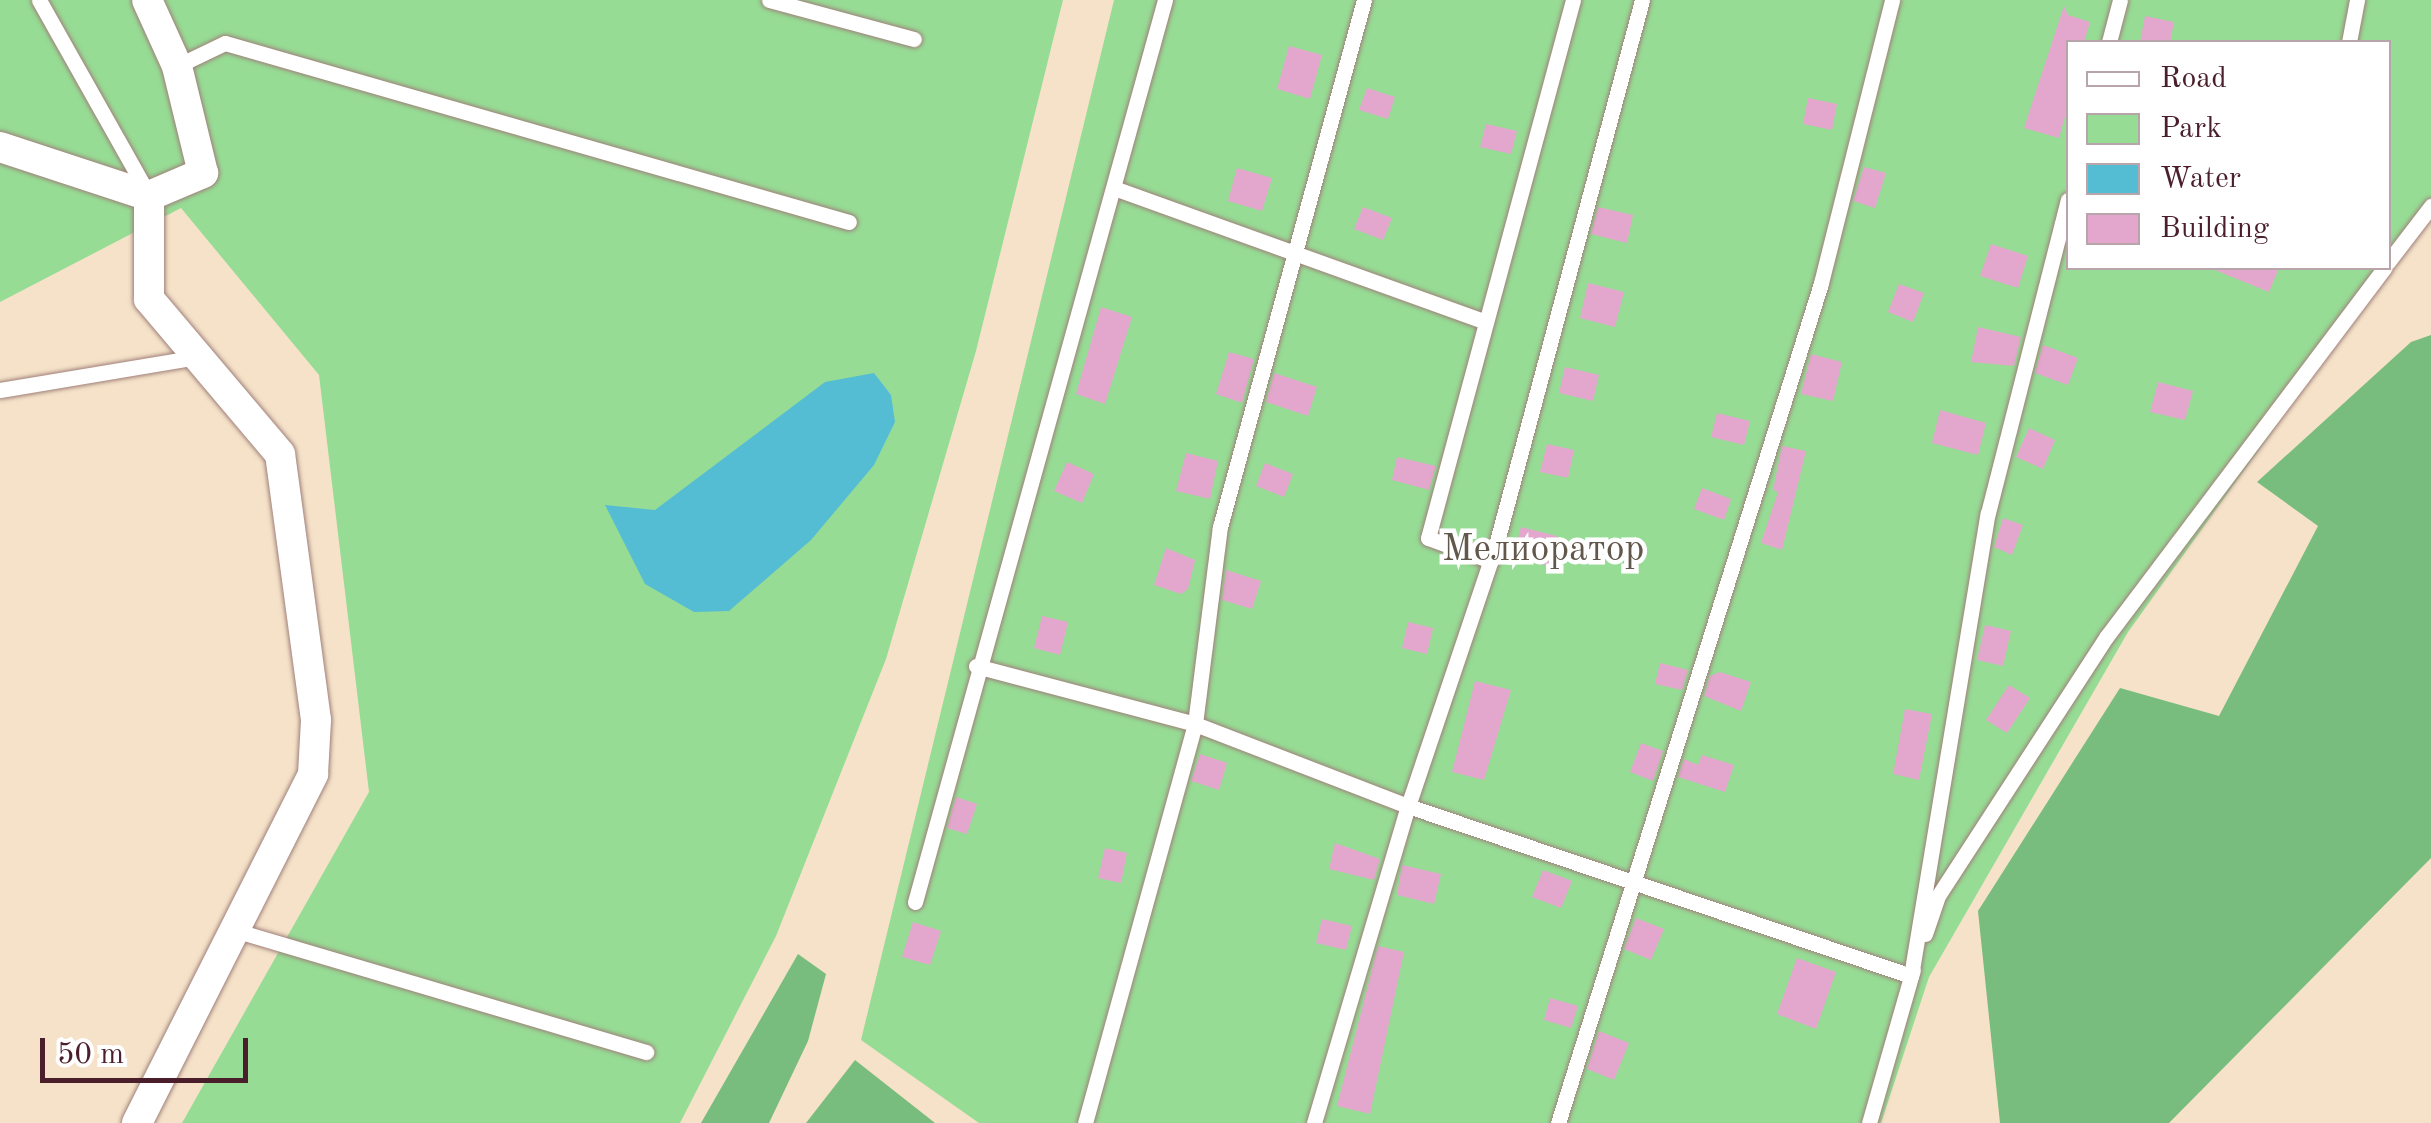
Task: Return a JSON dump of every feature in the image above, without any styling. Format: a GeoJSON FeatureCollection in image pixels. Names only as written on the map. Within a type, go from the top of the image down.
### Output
{"type":"FeatureCollection","features":[{"type":"Feature","properties":{"kind":"street"},"geometry":{"type":"LineString","coordinates":[[0,147],[150,196],[203,173],[176,66],[147,0]]}},
{"type":"Feature","properties":{"kind":"street"},"geometry":{"type":"LineString","coordinates":[[137,1123],[313,774],[316,720],[280,454],[149,299],[150,196]]}},
{"type":"Feature","properties":{"kind":"lane"},"geometry":{"type":"LineString","coordinates":[[39,0],[150,196]]}},
{"type":"Feature","properties":{"kind":"lane"},"geometry":{"type":"LineString","coordinates":[[769,0],[914,39]]}},
{"type":"Feature","properties":{"kind":"lane"},"geometry":{"type":"LineString","coordinates":[[915,902],[976,666],[1165,0]]}},
{"type":"Feature","properties":{"kind":"lane"},"geometry":{"type":"LineString","coordinates":[[1085,1123],[1195,724],[1220,527],[1364,0]]}},
{"type":"Feature","properties":{"kind":"lane"},"geometry":{"type":"LineString","coordinates":[[1491,561],[1428,538],[1574,0]]}},
{"type":"Feature","properties":{"kind":"lane"},"geometry":{"type":"LineString","coordinates":[[1314,1123],[1408,806],[1491,561],[1642,0]]}},
{"type":"Feature","properties":{"kind":"lane"},"geometry":{"type":"LineString","coordinates":[[1558,1123],[1821,283],[1892,0]]}},
{"type":"Feature","properties":{"kind":"lane"},"geometry":{"type":"LineString","coordinates":[[2110,40],[2120,0]]}},
{"type":"Feature","properties":{"kind":"lane"},"geometry":{"type":"LineString","coordinates":[[2348,40],[2357,0]]}},
{"type":"Feature","properties":{"kind":"lane"},"geometry":{"type":"LineString","coordinates":[[176,66],[225,43],[849,222]]}},
{"type":"Feature","properties":{"kind":"lane"},"geometry":{"type":"LineString","coordinates":[[1114,188],[1486,322]]}},
{"type":"Feature","properties":{"kind":"lane"},"geometry":{"type":"LineString","coordinates":[[2391,258],[2431,206]]}},
{"type":"Feature","properties":{"kind":"lane"},"geometry":{"type":"LineString","coordinates":[[1911,976],[1988,513],[2066,208]]}},
{"type":"Feature","properties":{"kind":"lane"},"geometry":{"type":"LineString","coordinates":[[1868,1123],[1938,896],[2106,636],[2382,270]]}},
{"type":"Feature","properties":{"kind":"lane"},"geometry":{"type":"LineString","coordinates":[[0,390],[198,357]]}},
{"type":"Feature","properties":{"kind":"lane"},"geometry":{"type":"LineString","coordinates":[[976,666],[1195,724],[1408,806],[1911,976]]}},
{"type":"Feature","properties":{"kind":"lane"},"geometry":{"type":"LineString","coordinates":[[234,930],[646,1052]]}},
{"type":"Feature","properties":{"kind":"green space"},"geometry":{"type":"Polygon","coordinates":[[[0,0],[1063,0],[976,351],[886,659],[776,936],[680,1123],[182,1123],[369,792],[319,375],[181,208],[0,302],[0,0]]]}},
{"type":"Feature","properties":{"kind":"green space","name":"Мелиоратор"},"geometry":{"type":"Polygon","coordinates":[[[1114,0],[2431,0],[2431,210],[2391,266],[2391,40],[2066,40],[2066,270],[2388,270],[2128,632],[1929,977],[1881,1123],[979,1123],[861,1040],[1114,0]]]}},
{"type":"Feature","properties":{"kind":"green space"},"geometry":{"type":"Polygon","coordinates":[[[2431,335],[2431,858],[2169,1123],[2000,1123],[1978,911],[2120,688],[2219,716],[2318,526],[2257,482],[2411,342],[2431,335]]]}},
{"type":"Feature","properties":{"kind":"green space"},"geometry":{"type":"Polygon","coordinates":[[[798,954],[826,974],[808,1041],[769,1123],[701,1123],[798,954]]]}},
{"type":"Feature","properties":{"kind":"green space"},"geometry":{"type":"Polygon","coordinates":[[[855,1060],[935,1123],[806,1123],[855,1060]]]}},
{"type":"Feature","properties":{"kind":"water"},"geometry":{"type":"Polygon","coordinates":[[[874,373],[891,395],[895,422],[874,465],[811,540],[729,611],[694,612],[645,584],[605,505],[655,510],[825,382],[874,373]]]}},
{"type":"Feature","properties":{"kind":"building"},"geometry":{"type":"Polygon","coordinates":[[[2064,6],[2068,15],[2090,22],[2085,40],[2066,40],[2066,113],[2059,138],[2024,128],[2064,6]]]}},
{"type":"Feature","properties":{"kind":"building"},"geometry":{"type":"Polygon","coordinates":[[[2145,16],[2174,22],[2170,40],[2140,40],[2145,16]]]}},
{"type":"Feature","properties":{"kind":"building"},"geometry":{"type":"Polygon","coordinates":[[[1289,46],[1322,55],[1310,99],[1277,89],[1289,46]]]}},
{"type":"Feature","properties":{"kind":"building"},"geometry":{"type":"Polygon","coordinates":[[[1367,88],[1395,97],[1388,119],[1359,110],[1367,88]]]}},
{"type":"Feature","properties":{"kind":"building"},"geometry":{"type":"Polygon","coordinates":[[[1808,98],[1837,104],[1832,130],[1803,124],[1808,98]]]}},
{"type":"Feature","properties":{"kind":"building"},"geometry":{"type":"Polygon","coordinates":[[[1486,124],[1517,131],[1511,154],[1480,147],[1486,124]]]}},
{"type":"Feature","properties":{"kind":"building"},"geometry":{"type":"Polygon","coordinates":[[[1864,167],[1886,173],[1875,208],[1853,201],[1864,167]]]}},
{"type":"Feature","properties":{"kind":"building"},"geometry":{"type":"Polygon","coordinates":[[[1237,168],[1272,178],[1262,211],[1228,201],[1237,168]]]}},
{"type":"Feature","properties":{"kind":"building"},"geometry":{"type":"Polygon","coordinates":[[[1363,207],[1392,218],[1383,240],[1354,229],[1363,207]]]}},
{"type":"Feature","properties":{"kind":"building"},"geometry":{"type":"Polygon","coordinates":[[[1598,207],[1633,215],[1627,243],[1591,234],[1598,207]]]}},
{"type":"Feature","properties":{"kind":"building"},"geometry":{"type":"Polygon","coordinates":[[[1991,244],[2028,256],[2018,288],[1980,276],[1991,244]]]}},
{"type":"Feature","properties":{"kind":"building"},"geometry":{"type":"Polygon","coordinates":[[[2215,270],[2278,270],[2269,292],[2215,270]]]}},
{"type":"Feature","properties":{"kind":"building"},"geometry":{"type":"Polygon","coordinates":[[[1588,283],[1624,292],[1615,327],[1580,318],[1588,283]]]}},
{"type":"Feature","properties":{"kind":"building"},"geometry":{"type":"Polygon","coordinates":[[[1899,284],[1924,293],[1913,322],[1888,312],[1899,284]]]}},
{"type":"Feature","properties":{"kind":"building"},"geometry":{"type":"Polygon","coordinates":[[[1101,307],[1132,317],[1105,404],[1076,394],[1101,307]]]}},
{"type":"Feature","properties":{"kind":"building"},"geometry":{"type":"Polygon","coordinates":[[[1978,327],[2021,337],[2014,366],[1971,362],[1978,327]]]}},
{"type":"Feature","properties":{"kind":"building"},"geometry":{"type":"Polygon","coordinates":[[[2043,345],[2078,358],[2068,385],[2035,373],[2043,345]]]}},
{"type":"Feature","properties":{"kind":"building"},"geometry":{"type":"Polygon","coordinates":[[[1229,352],[1254,359],[1242,403],[1216,394],[1229,352]]]}},
{"type":"Feature","properties":{"kind":"building"},"geometry":{"type":"Polygon","coordinates":[[[1811,354],[1842,362],[1833,401],[1801,394],[1811,354]]]}},
{"type":"Feature","properties":{"kind":"building"},"geometry":{"type":"Polygon","coordinates":[[[1565,367],[1599,375],[1593,401],[1559,393],[1565,367]]]}},
{"type":"Feature","properties":{"kind":"building"},"geometry":{"type":"Polygon","coordinates":[[[1274,373],[1317,387],[1308,416],[1266,402],[1274,373]]]}},
{"type":"Feature","properties":{"kind":"building"},"geometry":{"type":"Polygon","coordinates":[[[2158,382],[2193,391],[2185,420],[2150,412],[2158,382]]]}},
{"type":"Feature","properties":{"kind":"building"},"geometry":{"type":"Polygon","coordinates":[[[1940,410],[1986,423],[1978,455],[1932,443],[1940,410]]]}},
{"type":"Feature","properties":{"kind":"building"},"geometry":{"type":"Polygon","coordinates":[[[1717,413],[1750,421],[1744,445],[1711,437],[1717,413]]]}},
{"type":"Feature","properties":{"kind":"building"},"geometry":{"type":"Polygon","coordinates":[[[2029,428],[2055,440],[2043,469],[2016,457],[2029,428]]]}},
{"type":"Feature","properties":{"kind":"building"},"geometry":{"type":"Polygon","coordinates":[[[1547,444],[1574,450],[1568,478],[1540,472],[1547,444]]]}},
{"type":"Feature","properties":{"kind":"building"},"geometry":{"type":"Polygon","coordinates":[[[1782,446],[1806,451],[1782,550],[1761,543],[1778,492],[1773,490],[1782,446]]]}},
{"type":"Feature","properties":{"kind":"building"},"geometry":{"type":"Polygon","coordinates":[[[1186,453],[1218,461],[1210,499],[1176,491],[1186,453]]]}},
{"type":"Feature","properties":{"kind":"building"},"geometry":{"type":"Polygon","coordinates":[[[1397,457],[1436,466],[1429,490],[1392,480],[1397,457]]]}},
{"type":"Feature","properties":{"kind":"building"},"geometry":{"type":"Polygon","coordinates":[[[1067,462],[1094,474],[1082,503],[1054,491],[1067,462]]]}},
{"type":"Feature","properties":{"kind":"building"},"geometry":{"type":"Polygon","coordinates":[[[1265,463],[1293,474],[1284,497],[1256,486],[1265,463]]]}},
{"type":"Feature","properties":{"kind":"building"},"geometry":{"type":"Polygon","coordinates":[[[1702,488],[1731,499],[1724,520],[1694,509],[1702,488]]]}},
{"type":"Feature","properties":{"kind":"building"},"geometry":{"type":"Polygon","coordinates":[[[2003,518],[2023,525],[2012,555],[1994,547],[2003,518]]]}},
{"type":"Feature","properties":{"kind":"building"},"geometry":{"type":"Polygon","coordinates":[[[1521,527],[1557,536],[1549,566],[1513,557],[1521,527]]]}},
{"type":"Feature","properties":{"kind":"building"},"geometry":{"type":"Polygon","coordinates":[[[1166,548],[1195,560],[1188,589],[1181,594],[1154,585],[1166,548]]]}},
{"type":"Feature","properties":{"kind":"building"},"geometry":{"type":"Polygon","coordinates":[[[1226,570],[1261,581],[1252,609],[1222,600],[1226,570]]]}},
{"type":"Feature","properties":{"kind":"building"},"geometry":{"type":"Polygon","coordinates":[[[1042,616],[1068,622],[1060,655],[1034,648],[1042,616]]]}},
{"type":"Feature","properties":{"kind":"building"},"geometry":{"type":"Polygon","coordinates":[[[1408,622],[1433,628],[1427,654],[1402,648],[1408,622]]]}},
{"type":"Feature","properties":{"kind":"building"},"geometry":{"type":"Polygon","coordinates":[[[1985,625],[2011,631],[2003,666],[1977,660],[1985,625]]]}},
{"type":"Feature","properties":{"kind":"building"},"geometry":{"type":"Polygon","coordinates":[[[1660,663],[1688,670],[1682,690],[1655,684],[1660,663]]]}},
{"type":"Feature","properties":{"kind":"building"},"geometry":{"type":"Polygon","coordinates":[[[1720,672],[1751,682],[1741,711],[1704,696],[1710,676],[1720,672]]]}},
{"type":"Feature","properties":{"kind":"building"},"geometry":{"type":"Polygon","coordinates":[[[1475,681],[1511,690],[1484,780],[1452,772],[1475,681]]]}},
{"type":"Feature","properties":{"kind":"building"},"geometry":{"type":"Polygon","coordinates":[[[2009,685],[2030,698],[2007,733],[1986,720],[2009,685]]]}},
{"type":"Feature","properties":{"kind":"building"},"geometry":{"type":"Polygon","coordinates":[[[1905,709],[1932,714],[1919,780],[1893,774],[1905,709]]]}},
{"type":"Feature","properties":{"kind":"building"},"geometry":{"type":"Polygon","coordinates":[[[1641,743],[1663,751],[1653,781],[1630,772],[1641,743]]]}},
{"type":"Feature","properties":{"kind":"building"},"geometry":{"type":"Polygon","coordinates":[[[1200,754],[1227,763],[1219,790],[1191,781],[1200,754]]]}},
{"type":"Feature","properties":{"kind":"building"},"geometry":{"type":"Polygon","coordinates":[[[1702,755],[1734,765],[1725,792],[1678,777],[1684,759],[1698,765],[1702,755]]]}},
{"type":"Feature","properties":{"kind":"building"},"geometry":{"type":"Polygon","coordinates":[[[956,797],[977,804],[967,834],[947,828],[956,797]]]}},
{"type":"Feature","properties":{"kind":"building"},"geometry":{"type":"Polygon","coordinates":[[[1335,843],[1380,859],[1374,880],[1329,869],[1335,843]]]}},
{"type":"Feature","properties":{"kind":"building"},"geometry":{"type":"Polygon","coordinates":[[[1105,848],[1127,853],[1121,883],[1098,878],[1105,848]]]}},
{"type":"Feature","properties":{"kind":"building"},"geometry":{"type":"Polygon","coordinates":[[[1402,865],[1441,874],[1434,904],[1397,895],[1402,865]]]}},
{"type":"Feature","properties":{"kind":"building"},"geometry":{"type":"Polygon","coordinates":[[[1543,870],[1572,881],[1561,908],[1532,897],[1543,870]]]}},
{"type":"Feature","properties":{"kind":"building"},"geometry":{"type":"Polygon","coordinates":[[[1636,918],[1664,929],[1651,960],[1624,949],[1636,918]]]}},
{"type":"Feature","properties":{"kind":"building"},"geometry":{"type":"Polygon","coordinates":[[[1322,919],[1352,926],[1346,950],[1316,943],[1322,919]]]}},
{"type":"Feature","properties":{"kind":"building"},"geometry":{"type":"Polygon","coordinates":[[[913,922],[941,931],[930,965],[902,957],[913,922]]]}},
{"type":"Feature","properties":{"kind":"building"},"geometry":{"type":"Polygon","coordinates":[[[1378,946],[1404,952],[1370,1114],[1337,1106],[1378,946]]]}},
{"type":"Feature","properties":{"kind":"building"},"geometry":{"type":"Polygon","coordinates":[[[1797,958],[1836,972],[1816,1029],[1777,1014],[1797,958]]]}},
{"type":"Feature","properties":{"kind":"building"},"geometry":{"type":"Polygon","coordinates":[[[1550,998],[1578,1006],[1571,1028],[1544,1020],[1550,998]]]}},
{"type":"Feature","properties":{"kind":"building"},"geometry":{"type":"Polygon","coordinates":[[[1599,1031],[1629,1043],[1614,1080],[1587,1069],[1599,1031]]]}}]}
